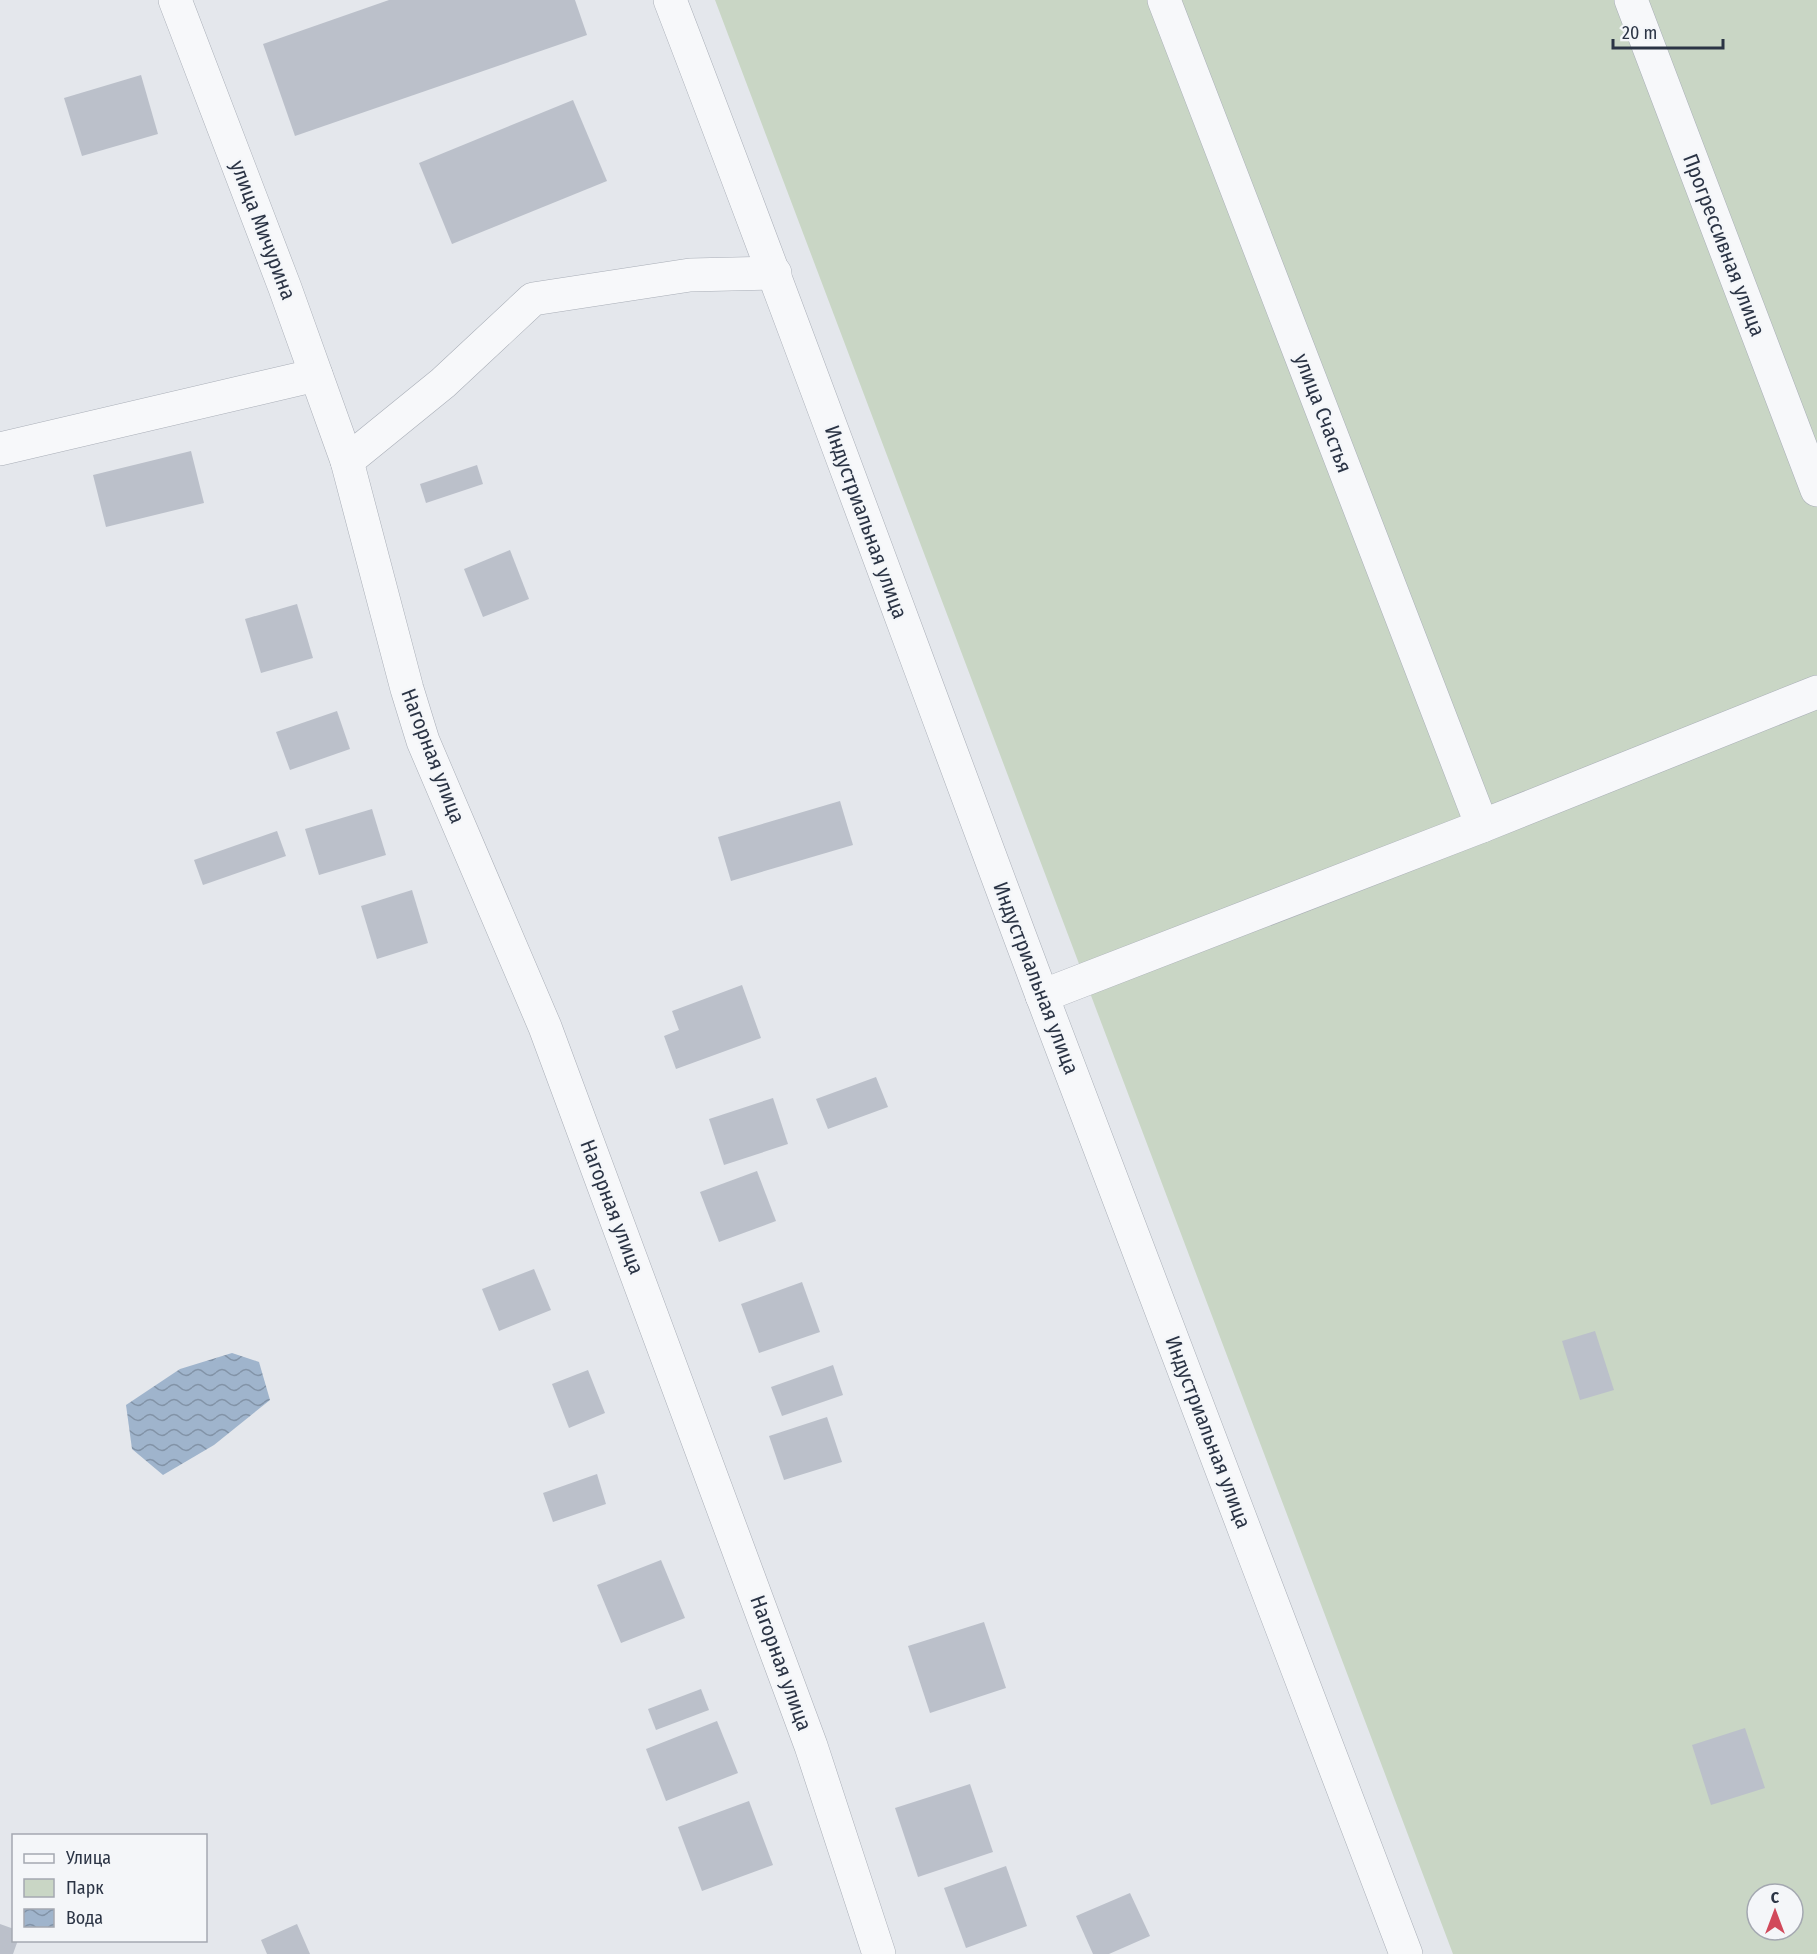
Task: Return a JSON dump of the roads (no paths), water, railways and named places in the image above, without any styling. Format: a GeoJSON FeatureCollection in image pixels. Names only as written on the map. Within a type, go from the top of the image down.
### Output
{"type":"FeatureCollection","features":[{"type":"Feature","properties":{"kind":"street","name":"улица Мичурина"},"geometry":{"type":"LineString","coordinates":[[175,0],[285,288],[347,461]]}},
{"type":"Feature","properties":{"kind":"street","name":"Индустриальная улица"},"geometry":{"type":"LineString","coordinates":[[670,0],[775,273],[1042,996],[1406,1954]]}},
{"type":"Feature","properties":{"kind":"street","name":"улица Счастья"},"geometry":{"type":"LineString","coordinates":[[1164,0],[1482,826]]}},
{"type":"Feature","properties":{"kind":"street","name":"Прогрессивная улица"},"geometry":{"type":"LineString","coordinates":[[1631,0],[1817,490]]}},
{"type":"Feature","properties":{"kind":"street"},"geometry":{"type":"LineString","coordinates":[[347,461],[443,383],[533,299],[690,275],[775,273]]}},
{"type":"Feature","properties":{"kind":"street"},"geometry":{"type":"LineString","coordinates":[[0,449],[316,375]]}},
{"type":"Feature","properties":{"kind":"street","name":"Нагорная улица"},"geometry":{"type":"LineString","coordinates":[[347,461],[407,689],[423,741],[549,1038],[807,1735],[879,1954]]}},
{"type":"Feature","properties":{"kind":"street"},"geometry":{"type":"LineString","coordinates":[[1042,996],[1482,826],[1817,692]]}},
{"type":"Feature","properties":{"kind":"water"},"geometry":{"type":"Polygon","coordinates":[[[232,1353],[259,1362],[270,1400],[214,1445],[163,1475],[132,1449],[126,1405],[180,1369],[232,1353]]]}}]}
